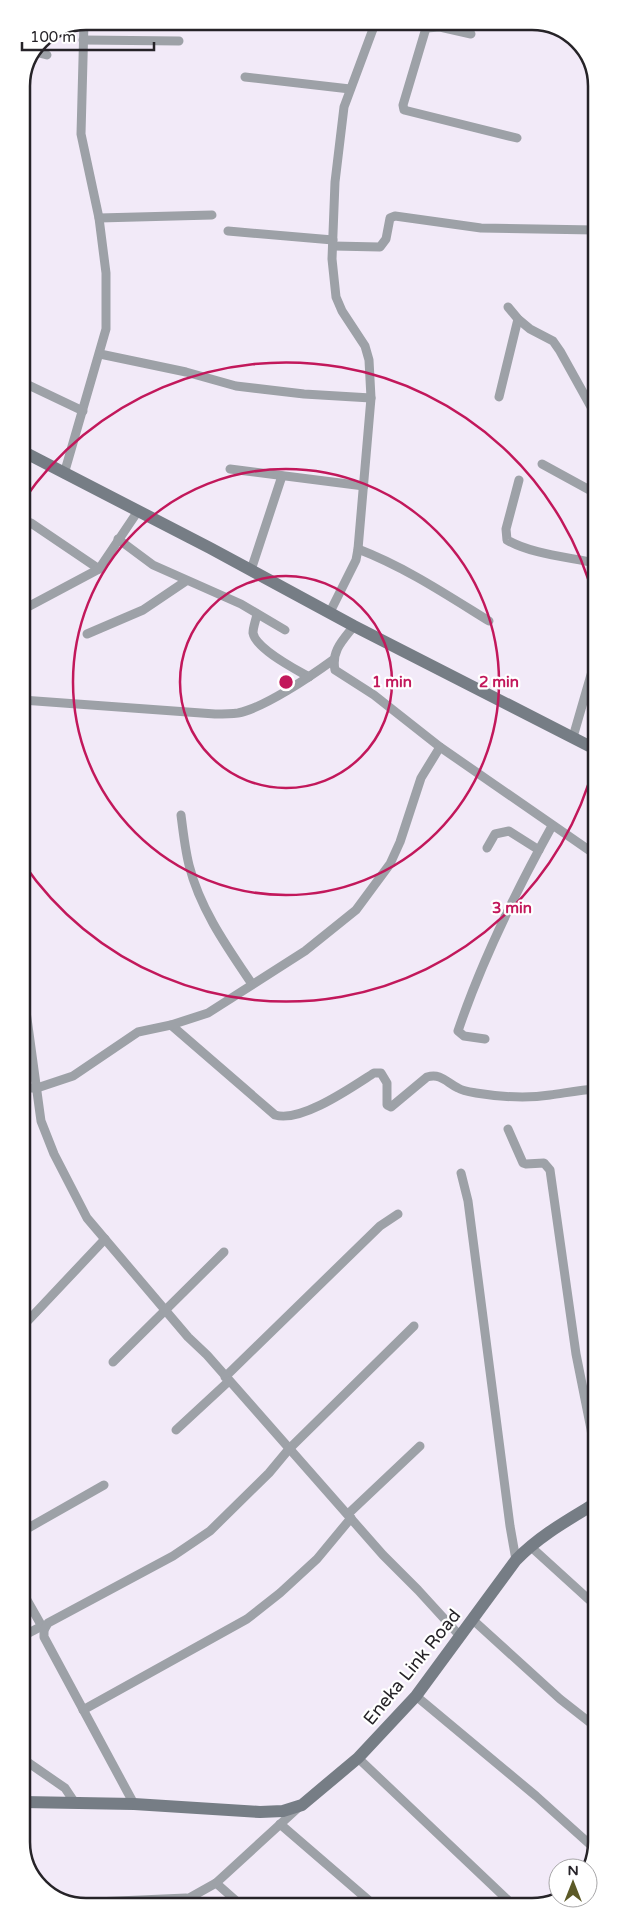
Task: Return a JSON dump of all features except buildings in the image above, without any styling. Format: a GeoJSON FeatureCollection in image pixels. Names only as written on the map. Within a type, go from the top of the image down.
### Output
{"type":"FeatureCollection","features":[{"type":"Feature","properties":{"kind":"street"},"geometry":{"type":"LineString","coordinates":[[64,474],[106,329],[106,273],[99,218],[81,134],[84,30]]}},
{"type":"Feature","properties":{"kind":"street"},"geometry":{"type":"LineString","coordinates":[[330,612],[356,560],[371,398],[365,346],[342,311],[336,297],[333,282],[337,159],[344,107],[373,30]]}},
{"type":"Feature","properties":{"kind":"street"},"geometry":{"type":"LineString","coordinates":[[425,30],[403,105],[404,110],[517,138]]}},
{"type":"Feature","properties":{"kind":"street"},"geometry":{"type":"LineString","coordinates":[[451,30],[472,34]]}},
{"type":"Feature","properties":{"kind":"street"},"geometry":{"type":"LineString","coordinates":[[83,40],[180,41]]}},
{"type":"Feature","properties":{"kind":"street"},"geometry":{"type":"LineString","coordinates":[[40,53],[47,55]]}},
{"type":"Feature","properties":{"kind":"street"},"geometry":{"type":"LineString","coordinates":[[245,77],[350,89]]}},
{"type":"Feature","properties":{"kind":"street"},"geometry":{"type":"LineString","coordinates":[[99,218],[212,215]]}},
{"type":"Feature","properties":{"kind":"street"},"geometry":{"type":"LineString","coordinates":[[228,231],[380,247],[386,239],[390,218],[395,216],[481,228],[588,230]]}},
{"type":"Feature","properties":{"kind":"street"},"geometry":{"type":"LineString","coordinates":[[508,307],[530,329],[552,341],[560,351],[588,401]]}},
{"type":"Feature","properties":{"kind":"street"},"geometry":{"type":"LineString","coordinates":[[499,397],[518,319]]}},
{"type":"Feature","properties":{"kind":"street"},"geometry":{"type":"LineString","coordinates":[[100,354],[186,372],[236,386],[304,394],[371,398]]}},
{"type":"Feature","properties":{"kind":"street"},"geometry":{"type":"LineString","coordinates":[[30,386],[83,411]]}},
{"type":"Feature","properties":{"kind":"street"},"geometry":{"type":"LineString","coordinates":[[30,455],[251,570],[354,626],[588,745]]}},
{"type":"Feature","properties":{"kind":"street"},"geometry":{"type":"LineString","coordinates":[[542,464],[588,489]]}},
{"type":"Feature","properties":{"kind":"street"},"geometry":{"type":"LineString","coordinates":[[230,469],[364,486]]}},
{"type":"Feature","properties":{"kind":"street"},"geometry":{"type":"LineString","coordinates":[[251,570],[282,476]]}},
{"type":"Feature","properties":{"kind":"street"},"geometry":{"type":"LineString","coordinates":[[519,480],[506,529],[507,540],[541,552],[588,562]]}},
{"type":"Feature","properties":{"kind":"street"},"geometry":{"type":"LineString","coordinates":[[30,606],[99,569],[138,511]]}},
{"type":"Feature","properties":{"kind":"street"},"geometry":{"type":"LineString","coordinates":[[30,523],[99,569]]}},
{"type":"Feature","properties":{"kind":"street"},"geometry":{"type":"LineString","coordinates":[[118,539],[153,565],[216,592],[285,630]]}},
{"type":"Feature","properties":{"kind":"street"},"geometry":{"type":"LineString","coordinates":[[358,549],[381,558],[422,580],[489,621]]}},
{"type":"Feature","properties":{"kind":"street"},"geometry":{"type":"LineString","coordinates":[[87,634],[143,610],[186,580]]}},
{"type":"Feature","properties":{"kind":"street"},"geometry":{"type":"LineString","coordinates":[[257,614],[253,633],[256,641],[265,650],[309,677]]}},
{"type":"Feature","properties":{"kind":"street"},"geometry":{"type":"LineString","coordinates":[[354,626],[337,647],[333,660],[335,670],[374,695],[440,747],[552,826],[588,849]]}},
{"type":"Feature","properties":{"kind":"street"},"geometry":{"type":"LineString","coordinates":[[30,701],[215,714],[239,713],[265,702],[309,677],[333,660]]}},
{"type":"Feature","properties":{"kind":"street"},"geometry":{"type":"LineString","coordinates":[[573,737],[588,685]]}},
{"type":"Feature","properties":{"kind":"street"},"geometry":{"type":"LineString","coordinates":[[30,1088],[37,1088],[73,1076],[138,1032],[171,1025],[208,1013],[305,950],[356,910],[390,864],[400,842],[421,778],[440,747]]}},
{"type":"Feature","properties":{"kind":"street"},"geometry":{"type":"LineString","coordinates":[[180,815],[189,865],[202,901],[221,938],[252,984]]}},
{"type":"Feature","properties":{"kind":"street"},"geometry":{"type":"LineString","coordinates":[[485,1039],[464,1036],[458,1031],[466,1007],[523,878],[552,826]]}},
{"type":"Feature","properties":{"kind":"street"},"geometry":{"type":"LineString","coordinates":[[487,848],[496,834],[509,831],[539,850]]}},
{"type":"Feature","properties":{"kind":"street"},"geometry":{"type":"LineString","coordinates":[[171,1025],[275,1115],[283,1118],[331,1100],[374,1073],[381,1073],[386,1080],[387,1105],[391,1107],[427,1077],[434,1075],[465,1091],[505,1097],[524,1098],[588,1089]]}},
{"type":"Feature","properties":{"kind":"street"},"geometry":{"type":"LineString","coordinates":[[30,1039],[41,1121],[54,1154],[87,1218],[165,1310],[383,1555],[460,1636]]}},
{"type":"Feature","properties":{"kind":"street"},"geometry":{"type":"LineString","coordinates":[[508,1129],[523,1163],[544,1163],[550,1170],[576,1354],[588,1413]]}},
{"type":"Feature","properties":{"kind":"street"},"geometry":{"type":"LineString","coordinates":[[460,1173],[468,1201],[516,1560]]}},
{"type":"Feature","properties":{"kind":"street"},"geometry":{"type":"LineString","coordinates":[[176,1430],[380,1226],[398,1214]]}},
{"type":"Feature","properties":{"kind":"street"},"geometry":{"type":"LineString","coordinates":[[30,1319],[106,1239]]}},
{"type":"Feature","properties":{"kind":"street"},"geometry":{"type":"LineString","coordinates":[[112,1362],[224,1252]]}},
{"type":"Feature","properties":{"kind":"street"},"geometry":{"type":"LineString","coordinates":[[30,1633],[43,1628],[48,1623],[165,1560],[210,1531],[269,1473],[289,1449],[414,1326]]}},
{"type":"Feature","properties":{"kind":"street"},"geometry":{"type":"LineString","coordinates":[[83,1710],[247,1620],[317,1559],[349,1516],[420,1446]]}},
{"type":"Feature","properties":{"kind":"street"},"geometry":{"type":"LineString","coordinates":[[30,1527],[104,1485]]}},
{"type":"Feature","properties":{"kind":"street","name":"Eneka Link Road"},"geometry":{"type":"LineString","coordinates":[[30,1802],[134,1804],[260,1812],[283,1811],[302,1805],[358,1758],[416,1696],[516,1560],[530,1546],[588,1508]]}},
{"type":"Feature","properties":{"kind":"street"},"geometry":{"type":"LineString","coordinates":[[530,1546],[588,1599]]}},
{"type":"Feature","properties":{"kind":"street"},"geometry":{"type":"LineString","coordinates":[[30,1605],[43,1628],[44,1637],[134,1804]]}},
{"type":"Feature","properties":{"kind":"street"},"geometry":{"type":"LineString","coordinates":[[473,1620],[560,1699],[588,1721]]}},
{"type":"Feature","properties":{"kind":"street"},"geometry":{"type":"LineString","coordinates":[[416,1696],[536,1796],[588,1843]]}},
{"type":"Feature","properties":{"kind":"street"},"geometry":{"type":"LineString","coordinates":[[358,1758],[506,1898]]}},
{"type":"Feature","properties":{"kind":"street"},"geometry":{"type":"LineString","coordinates":[[30,1764],[65,1788],[75,1802]]}},
{"type":"Feature","properties":{"kind":"street"},"geometry":{"type":"LineString","coordinates":[[186,1898],[216,1883],[302,1805]]}},
{"type":"Feature","properties":{"kind":"street"},"geometry":{"type":"LineString","coordinates":[[280,1824],[366,1898]]}},
{"type":"Feature","properties":{"kind":"street"},"geometry":{"type":"LineString","coordinates":[[216,1883],[233,1898]]}}]}
